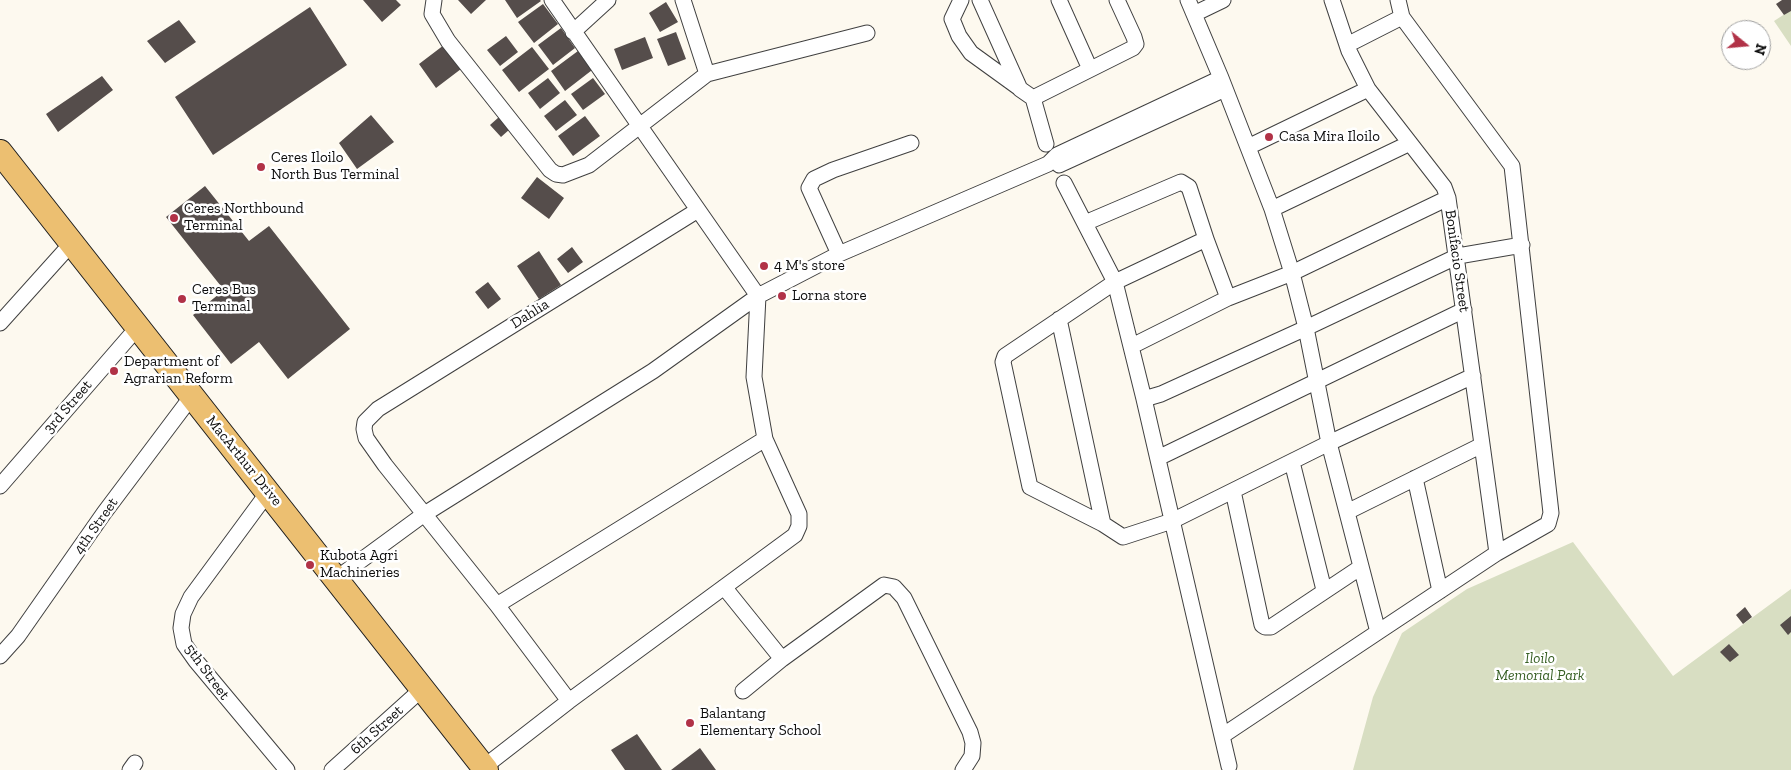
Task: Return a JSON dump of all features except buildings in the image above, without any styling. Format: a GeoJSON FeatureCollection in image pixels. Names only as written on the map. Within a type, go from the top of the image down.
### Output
{"type":"FeatureCollection","features":[{"type":"Feature","properties":{"kind":"main road","name":"MacArthur Drive"},"geometry":{"type":"LineString","coordinates":[[1,156],[337,578],[485,769]]}},
{"type":"Feature","properties":{"kind":"street"},"geometry":{"type":"LineString","coordinates":[[434,0],[432,14],[448,41],[483,88],[550,170],[556,174],[575,172],[589,165],[707,74],[867,33]]}},
{"type":"Feature","properties":{"kind":"street"},"geometry":{"type":"LineString","coordinates":[[485,769],[569,700],[795,535],[799,526],[799,514],[765,440],[754,377],[758,296],[552,0]]}},
{"type":"Feature","properties":{"kind":"street"},"geometry":{"type":"LineString","coordinates":[[573,32],[608,0]]}},
{"type":"Feature","properties":{"kind":"street"},"geometry":{"type":"LineString","coordinates":[[683,0],[707,74]]}},
{"type":"Feature","properties":{"kind":"street"},"geometry":{"type":"LineString","coordinates":[[961,0],[952,19],[960,36],[971,53],[1033,98],[1046,144]]}},
{"type":"Feature","properties":{"kind":"street"},"geometry":{"type":"LineString","coordinates":[[980,0],[1020,89]]}},
{"type":"Feature","properties":{"kind":"street"},"geometry":{"type":"LineString","coordinates":[[1059,0],[1090,69]]}},
{"type":"Feature","properties":{"kind":"street"},"geometry":{"type":"LineString","coordinates":[[1033,98],[1133,48],[1136,44],[1117,0]]}},
{"type":"Feature","properties":{"kind":"street"},"geometry":{"type":"LineString","coordinates":[[1224,0],[1191,7],[1272,209],[1292,273],[1306,328],[1329,443],[1378,632]]}},
{"type":"Feature","properties":{"kind":"street","name":"Bonifacio Street"},"geometry":{"type":"LineString","coordinates":[[1332,0],[1347,45],[1368,89],[1444,187],[1448,198],[1458,256],[1497,553]]}},
{"type":"Feature","properties":{"kind":"street"},"geometry":{"type":"LineString","coordinates":[[1222,736],[1497,553],[1548,524],[1551,519],[1512,166],[1402,17],[1398,0]]}},
{"type":"Feature","properties":{"kind":"street"},"geometry":{"type":"LineString","coordinates":[[1347,45],[1402,17]]}},
{"type":"Feature","properties":{"kind":"street"},"geometry":{"type":"LineString","coordinates":[[337,578],[423,515],[653,371],[758,296],[839,254],[1048,164],[1061,165],[1066,156],[1223,83]]}},
{"type":"Feature","properties":{"kind":"street"},"geometry":{"type":"LineString","coordinates":[[1248,147],[1368,89]]}},
{"type":"Feature","properties":{"kind":"street"},"geometry":{"type":"LineString","coordinates":[[839,254],[808,188],[814,180],[833,170],[911,142]]}},
{"type":"Feature","properties":{"kind":"street"},"geometry":{"type":"LineString","coordinates":[[1272,209],[1410,143]]}},
{"type":"Feature","properties":{"kind":"street"},"geometry":{"type":"LineString","coordinates":[[1086,223],[1181,182],[1189,186],[1228,298]]}},
{"type":"Feature","properties":{"kind":"street"},"geometry":{"type":"LineString","coordinates":[[1064,183],[1115,282],[1132,346],[1229,766]]}},
{"type":"Feature","properties":{"kind":"street"},"geometry":{"type":"LineString","coordinates":[[1132,346],[1228,298],[1292,273],[1448,198]]}},
{"type":"Feature","properties":{"kind":"street","name":"Dahlia"},"geometry":{"type":"LineString","coordinates":[[423,515],[366,438],[365,422],[378,409],[698,210]]}},
{"type":"Feature","properties":{"kind":"street"},"geometry":{"type":"LineString","coordinates":[[1206,239],[1115,282],[1005,356],[1003,367],[1030,487],[1103,524],[1123,537],[1172,521],[1329,443],[1473,376]]}},
{"type":"Feature","properties":{"kind":"street"},"geometry":{"type":"LineString","coordinates":[[0,324],[71,244]]}},
{"type":"Feature","properties":{"kind":"street"},"geometry":{"type":"LineString","coordinates":[[1144,399],[1161,394],[1306,328],[1458,256],[1522,245]]}},
{"type":"Feature","properties":{"kind":"street"},"geometry":{"type":"LineString","coordinates":[[1158,458],[1464,310]]}},
{"type":"Feature","properties":{"kind":"street"},"geometry":{"type":"LineString","coordinates":[[1059,319],[1103,524]]}},
{"type":"Feature","properties":{"kind":"street","name":"3rd Street"},"geometry":{"type":"LineString","coordinates":[[0,486],[137,328]]}},
{"type":"Feature","properties":{"kind":"street","name":"4th Street"},"geometry":{"type":"LineString","coordinates":[[0,656],[18,636],[104,513],[192,396]]}},
{"type":"Feature","properties":{"kind":"street"},"geometry":{"type":"LineString","coordinates":[[497,605],[765,440]]}},
{"type":"Feature","properties":{"kind":"street"},"geometry":{"type":"LineString","coordinates":[[1347,512],[1482,445]]}},
{"type":"Feature","properties":{"kind":"street"},"geometry":{"type":"LineString","coordinates":[[1292,462],[1324,590]]}},
{"type":"Feature","properties":{"kind":"street"},"geometry":{"type":"LineString","coordinates":[[1415,478],[1440,591]]}},
{"type":"Feature","properties":{"kind":"street"},"geometry":{"type":"LineString","coordinates":[[1233,491],[1262,625],[1270,627],[1361,567]]}},
{"type":"Feature","properties":{"kind":"street","name":"5th Street"},"geometry":{"type":"LineString","coordinates":[[269,492],[190,597],[183,614],[181,628],[184,644],[196,661],[287,770]]}},
{"type":"Feature","properties":{"kind":"street"},"geometry":{"type":"LineString","coordinates":[[423,515],[497,605],[569,700]]}},
{"type":"Feature","properties":{"kind":"street"},"geometry":{"type":"LineString","coordinates":[[744,691],[782,659],[884,585],[894,587],[904,598],[970,732],[973,743],[972,756],[963,770]]}},
{"type":"Feature","properties":{"kind":"street"},"geometry":{"type":"LineString","coordinates":[[724,587],[782,659]]}},
{"type":"Feature","properties":{"kind":"street","name":"6th Street"},"geometry":{"type":"LineString","coordinates":[[332,770],[422,689]]}},
{"type":"Feature","properties":{"kind":"green space"},"geometry":{"type":"Polygon","coordinates":[[[1791,10],[1791,46],[1774,21],[1791,10]]]}},
{"type":"Feature","properties":{"kind":"green space","name":"Iloilo Memorial Park"},"geometry":{"type":"Polygon","coordinates":[[[1573,542],[1673,676],[1791,589],[1791,770],[1353,770],[1373,697],[1402,633],[1467,589],[1573,542]]]}},
{"type":"Feature","properties":{"kind":"place","name":"Casa Mira Iloilo"},"geometry":{"type":"Point","coordinates":[1269,137]}},
{"type":"Feature","properties":{"kind":"place","name":"Ceres Iloilo North Bus Terminal"},"geometry":{"type":"Point","coordinates":[261,167]}},
{"type":"Feature","properties":{"kind":"place","name":"Ceres Northbound Terminal"},"geometry":{"type":"Point","coordinates":[174,218]}},
{"type":"Feature","properties":{"kind":"place","name":"4 M's store"},"geometry":{"type":"Point","coordinates":[764,266]}},
{"type":"Feature","properties":{"kind":"place","name":"Lorna store"},"geometry":{"type":"Point","coordinates":[782,296]}},
{"type":"Feature","properties":{"kind":"place","name":"Ceres Bus Terminal"},"geometry":{"type":"Point","coordinates":[182,299]}},
{"type":"Feature","properties":{"kind":"place","name":"Department of Agrarian Reform"},"geometry":{"type":"Point","coordinates":[114,371]}},
{"type":"Feature","properties":{"kind":"place","name":"Kubota Agri Machineries"},"geometry":{"type":"Point","coordinates":[310,565]}},
{"type":"Feature","properties":{"kind":"place","name":"Balantang Elementary School"},"geometry":{"type":"Point","coordinates":[690,723]}}]}
